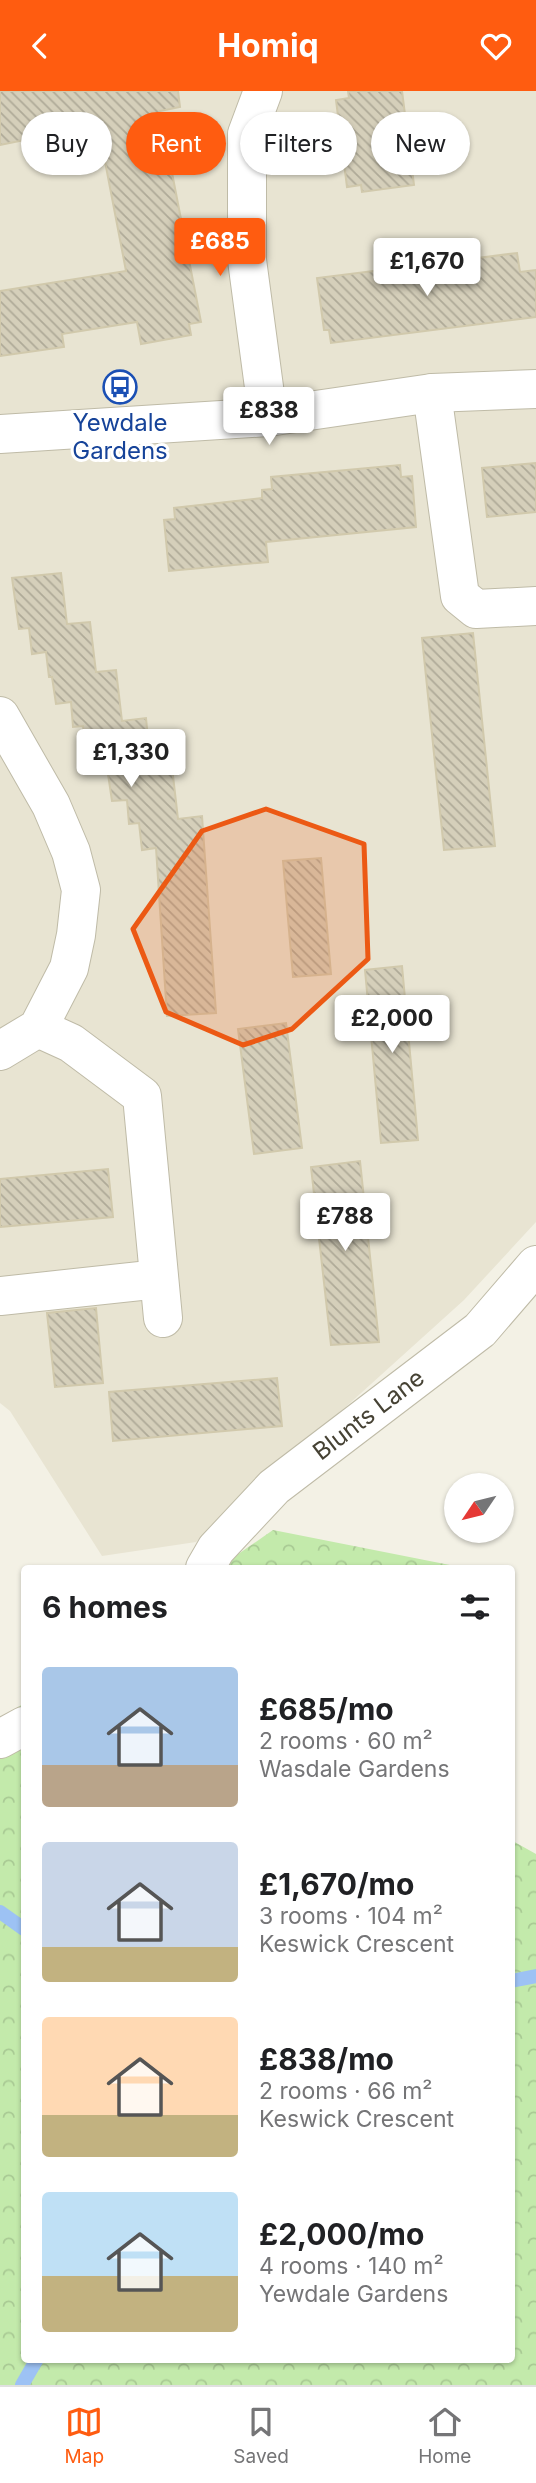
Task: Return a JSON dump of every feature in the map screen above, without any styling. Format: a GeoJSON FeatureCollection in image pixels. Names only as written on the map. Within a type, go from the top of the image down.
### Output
{"type":"FeatureCollection","features":[{"type":"Feature","properties":{"kind":"street"},"geometry":{"type":"LineString","coordinates":[[263,91],[247,134],[247,260],[268,417]]}},
{"type":"Feature","properties":{"kind":"street"},"geometry":{"type":"LineString","coordinates":[[0,434],[268,417],[432,393],[536,389]]}},
{"type":"Feature","properties":{"kind":"street"},"geometry":{"type":"LineString","coordinates":[[432,393],[460,596],[475,608],[536,605]]}},
{"type":"Feature","properties":{"kind":"street"},"geometry":{"type":"LineString","coordinates":[[0,716],[51,806],[71,852],[80,890],[76,935],[69,968],[38,1028],[0,1051]]}},
{"type":"Feature","properties":{"kind":"street"},"geometry":{"type":"LineString","coordinates":[[38,1028],[71,1043],[142,1096],[163,1318]]}},
{"type":"Feature","properties":{"kind":"street","name":"Blunts Lane"},"geometry":{"type":"LineString","coordinates":[[207,1565],[216,1549],[274,1487],[480,1330],[536,1265]]}},
{"type":"Feature","properties":{"kind":"street"},"geometry":{"type":"LineString","coordinates":[[0,1296],[159,1279]]}},
{"type":"Feature","properties":{"kind":"street"},"geometry":{"type":"LineString","coordinates":[[0,1739],[21,1728]]}},
{"type":"Feature","properties":{"kind":"highlighted area"},"geometry":{"type":"Polygon","coordinates":[[[266,809],[364,844],[368,959],[292,1029],[243,1045],[166,1012],[133,929],[202,831],[266,809]]]}},
{"type":"Feature","properties":{"kind":"shaded area"},"geometry":{"type":"Polygon","coordinates":[[[0,91],[536,91],[536,1222],[464,1300],[196,1542],[102,1556],[10,1411],[0,1403],[0,91]]]}},
{"type":"Feature","properties":{"kind":"green space"},"geometry":{"type":"Polygon","coordinates":[[[273,1530],[450,1565],[222,1565],[273,1530]]]}},
{"type":"Feature","properties":{"kind":"green space"},"geometry":{"type":"Polygon","coordinates":[[[21,1705],[21,2363],[515,2363],[515,1842],[536,1854],[536,2385],[0,2385],[0,1720],[21,1705]]]}},
{"type":"Feature","properties":{"kind":"building"},"geometry":{"type":"Polygon","coordinates":[[[0,91],[178,91],[180,107],[160,112],[126,112],[126,175],[172,175],[201,322],[189,324],[191,335],[141,344],[137,322],[62,334],[64,347],[0,356],[0,291],[126,271],[108,175],[112,175],[112,112],[21,112],[21,141],[0,145],[0,91]]]}},
{"type":"Feature","properties":{"kind":"building"},"geometry":{"type":"Polygon","coordinates":[[[348,91],[402,91],[405,112],[371,112],[371,175],[413,175],[414,185],[362,192],[361,185],[347,187],[345,175],[357,175],[357,112],[338,112],[336,100],[349,98],[348,91]]]}},
{"type":"Feature","properties":{"kind":"building"},"geometry":{"type":"Polygon","coordinates":[[[517,253],[520,272],[536,270],[536,317],[331,343],[329,330],[324,330],[317,278],[517,253]]]}},
{"type":"Feature","properties":{"kind":"building"},"geometry":{"type":"Polygon","coordinates":[[[536,463],[536,512],[487,517],[482,468],[536,463]]]}},
{"type":"Feature","properties":{"kind":"building"},"geometry":{"type":"Polygon","coordinates":[[[400,465],[401,477],[412,476],[416,527],[266,542],[268,562],[169,571],[164,520],[175,519],[174,508],[262,498],[262,490],[272,489],[271,477],[400,465]]]}},
{"type":"Feature","properties":{"kind":"building"},"geometry":{"type":"Polygon","coordinates":[[[61,573],[67,624],[90,622],[96,672],[116,670],[122,721],[146,718],[151,769],[172,767],[178,819],[202,816],[216,1013],[167,1016],[156,848],[142,850],[139,823],[129,824],[127,800],[112,801],[108,774],[103,774],[101,750],[86,752],[83,726],[73,727],[71,702],[56,704],[46,652],[32,654],[29,628],[19,629],[12,578],[61,573]]]}},
{"type":"Feature","properties":{"kind":"building"},"geometry":{"type":"Polygon","coordinates":[[[473,633],[495,846],[444,850],[422,638],[473,633]]]}},
{"type":"Feature","properties":{"kind":"building"},"geometry":{"type":"Polygon","coordinates":[[[321,858],[331,974],[293,977],[283,861],[321,858]]]}},
{"type":"Feature","properties":{"kind":"building"},"geometry":{"type":"Polygon","coordinates":[[[402,966],[418,1140],[381,1143],[365,970],[402,966]]]}},
{"type":"Feature","properties":{"kind":"building"},"geometry":{"type":"Polygon","coordinates":[[[286,1023],[302,1148],[254,1154],[238,1029],[286,1023]]]}},
{"type":"Feature","properties":{"kind":"building"},"geometry":{"type":"Polygon","coordinates":[[[360,1161],[379,1342],[331,1345],[311,1167],[360,1161]]]}},
{"type":"Feature","properties":{"kind":"building"},"geometry":{"type":"Polygon","coordinates":[[[108,1169],[113,1217],[0,1227],[0,1179],[108,1169]]]}},
{"type":"Feature","properties":{"kind":"building"},"geometry":{"type":"Polygon","coordinates":[[[96,1308],[103,1383],[55,1387],[47,1313],[96,1308]]]}},
{"type":"Feature","properties":{"kind":"building"},"geometry":{"type":"Polygon","coordinates":[[[277,1378],[282,1426],[113,1441],[109,1392],[277,1378]]]}},
{"type":"Feature","properties":{"kind":"waterway"},"geometry":{"type":"LineString","coordinates":[[0,1912],[21,1927]]}},
{"type":"Feature","properties":{"kind":"waterway"},"geometry":{"type":"LineString","coordinates":[[515,1980],[536,1976]]}},
{"type":"Feature","properties":{"kind":"waterway"},"geometry":{"type":"LineString","coordinates":[[22,2385],[35,2363]]}},
{"type":"Feature","properties":{"kind":"place","name":"Yewdale Gardens"},"geometry":{"type":"Point","coordinates":[120,387]}}]}
